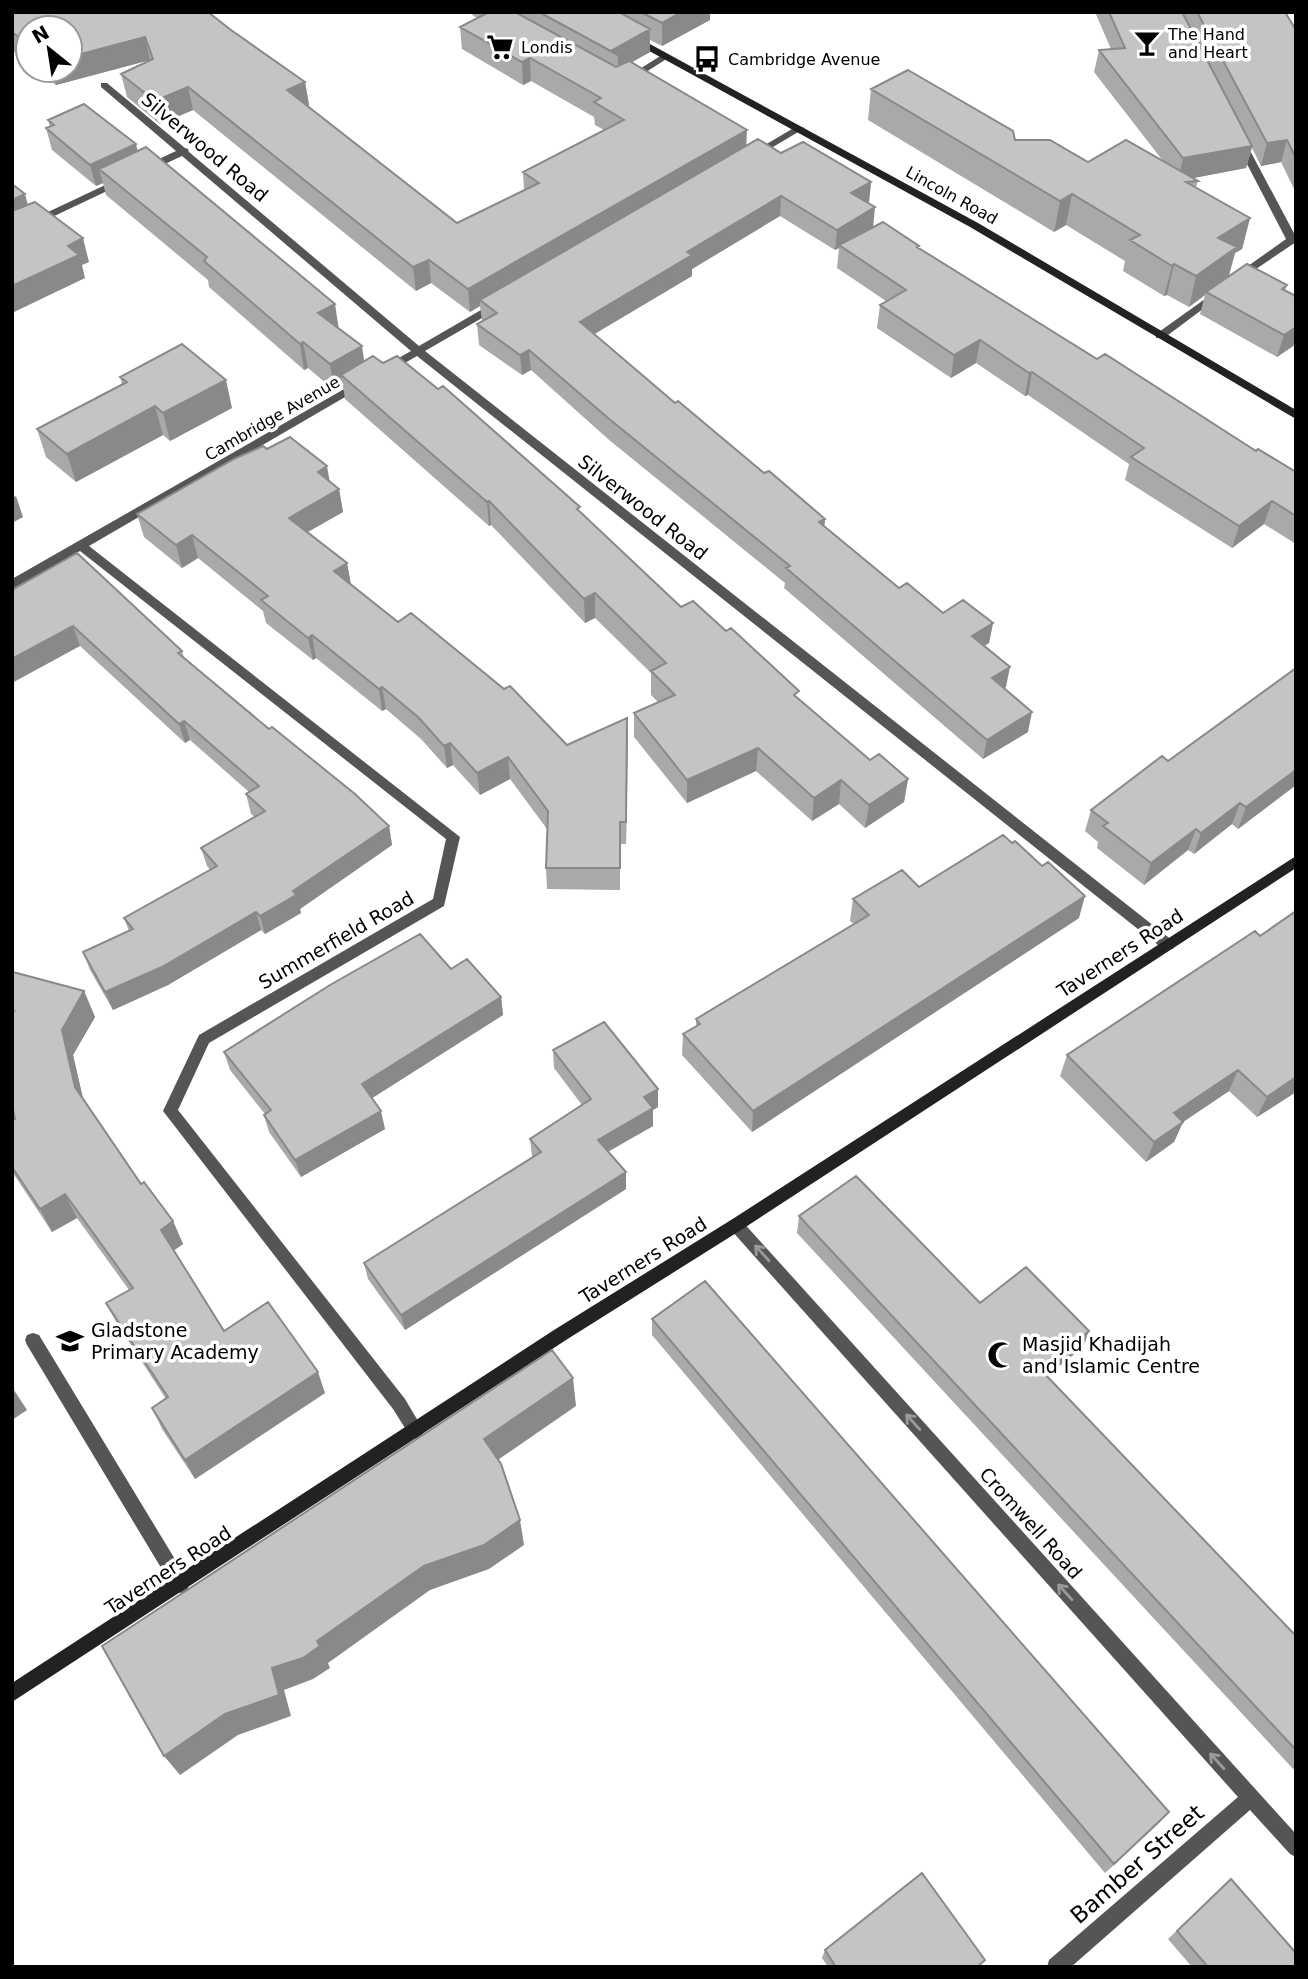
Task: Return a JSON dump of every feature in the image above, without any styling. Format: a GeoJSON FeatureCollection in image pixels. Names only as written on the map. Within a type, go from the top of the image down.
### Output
{"type":"FeatureCollection","features":[{"type":"Feature","properties":{"kind":"street","name":"Lincoln Road"},"geometry":{"type":"LineString","coordinates":[[621,31],[974,225],[1296,415]]}},
{"type":"Feature","properties":{"kind":"street"},"geometry":{"type":"LineString","coordinates":[[618,85],[665,56]]}},
{"type":"Feature","properties":{"kind":"street","name":"Silverwood Road"},"geometry":{"type":"LineString","coordinates":[[104,85],[418,351],[1168,945]]}},
{"type":"Feature","properties":{"kind":"street"},"geometry":{"type":"LineString","coordinates":[[740,163],[800,128]]}},
{"type":"Feature","properties":{"kind":"street"},"geometry":{"type":"LineString","coordinates":[[1160,335],[1292,240],[1235,132]]}},
{"type":"Feature","properties":{"kind":"street"},"geometry":{"type":"LineString","coordinates":[[12,233],[185,151]]}},
{"type":"Feature","properties":{"kind":"street"},"geometry":{"type":"LineString","coordinates":[[382,372],[513,295]]}},
{"type":"Feature","properties":{"kind":"street","name":"Cambridge Avenue"},"geometry":{"type":"LineString","coordinates":[[12,585],[370,379]]}},
{"type":"Feature","properties":{"kind":"street","name":"Summerfield Road"},"geometry":{"type":"LineString","coordinates":[[81,546],[453,837],[439,902],[204,1039],[170,1111],[399,1404],[416,1431]]}},
{"type":"Feature","properties":{"kind":"street","name":"Taverners Road"},"geometry":{"type":"LineString","coordinates":[[12,1693],[560,1335],[736,1225],[1296,861]]}},
{"type":"Feature","properties":{"kind":"street","name":"Cromwell Road"},"geometry":{"type":"LineString","coordinates":[[736,1225],[1296,1848]]}},
{"type":"Feature","properties":{"kind":"street"},"geometry":{"type":"LineString","coordinates":[[33,1340],[181,1585]]}},
{"type":"Feature","properties":{"kind":"street","name":"Bamber Street"},"geometry":{"type":"LineString","coordinates":[[1056,1967],[1250,1798]]}},
{"type":"Feature","properties":{"kind":"building"},"geometry":{"type":"Polygon","coordinates":[[[12,12],[208,12],[305,82],[287,90],[457,223],[539,183],[523,172],[624,120],[594,102],[601,98],[530,58],[522,62],[460,27],[489,12],[515,12],[616,67],[629,61],[747,130],[468,289],[429,260],[413,267],[188,87],[155,101],[121,74],[153,59],[145,37],[84,53],[84,14],[14,14],[14,34],[12,12]]]}},
{"type":"Feature","properties":{"kind":"building"},"geometry":{"type":"Polygon","coordinates":[[[539,12],[619,12],[650,29],[611,51],[618,55],[539,12]]]}},
{"type":"Feature","properties":{"kind":"building"},"geometry":{"type":"Polygon","coordinates":[[[641,12],[682,12],[662,23],[641,12]]]}},
{"type":"Feature","properties":{"kind":"building"},"geometry":{"type":"Polygon","coordinates":[[[1109,12],[1182,12],[1252,146],[1183,158],[1099,50],[1125,48],[1109,12]]]}},
{"type":"Feature","properties":{"kind":"building"},"geometry":{"type":"Polygon","coordinates":[[[1197,12],[1285,12],[1296,30],[1296,158],[1287,140],[1267,143],[1197,12]]]}},
{"type":"Feature","properties":{"kind":"building"},"geometry":{"type":"Polygon","coordinates":[[[908,70],[1013,131],[1015,140],[1050,140],[1088,162],[1126,140],[1198,181],[1186,182],[1250,218],[1218,238],[1237,247],[1196,276],[1174,264],[1172,266],[1130,240],[1140,235],[1072,194],[1060,201],[871,89],[908,70]]]}},
{"type":"Feature","properties":{"kind":"building"},"geometry":{"type":"Polygon","coordinates":[[[84,104],[136,144],[90,165],[46,128],[54,125],[48,120],[84,104]]]}},
{"type":"Feature","properties":{"kind":"building"},"geometry":{"type":"Polygon","coordinates":[[[758,139],[781,153],[803,142],[871,182],[851,193],[875,207],[837,230],[781,196],[687,252],[692,255],[580,322],[675,403],[678,401],[764,473],[769,471],[825,519],[819,522],[899,588],[907,583],[943,613],[963,600],[993,623],[972,636],[1010,667],[992,678],[1032,712],[987,740],[786,568],[790,566],[529,350],[520,355],[477,324],[497,313],[480,300],[758,139]]]}},
{"type":"Feature","properties":{"kind":"building"},"geometry":{"type":"Polygon","coordinates":[[[146,147],[335,304],[318,313],[362,346],[330,364],[303,342],[300,344],[204,261],[207,257],[99,169],[146,147]]]}},
{"type":"Feature","properties":{"kind":"building"},"geometry":{"type":"Polygon","coordinates":[[[12,184],[25,194],[12,200],[12,184]]]}},
{"type":"Feature","properties":{"kind":"building"},"geometry":{"type":"Polygon","coordinates":[[[35,202],[83,238],[68,246],[79,255],[12,286],[12,211],[35,202]]]}},
{"type":"Feature","properties":{"kind":"building"},"geometry":{"type":"Polygon","coordinates":[[[883,222],[919,246],[917,247],[1097,359],[1105,354],[1256,451],[1258,449],[1296,472],[1296,516],[1272,501],[1239,526],[1131,457],[1144,448],[1032,372],[1029,373],[980,340],[954,355],[880,305],[906,290],[839,245],[883,222]]]}},
{"type":"Feature","properties":{"kind":"building"},"geometry":{"type":"Polygon","coordinates":[[[1247,264],[1287,285],[1282,289],[1296,296],[1296,327],[1284,335],[1206,292],[1247,264]]]}},
{"type":"Feature","properties":{"kind":"building"},"geometry":{"type":"Polygon","coordinates":[[[182,344],[226,380],[163,413],[155,406],[67,454],[37,429],[127,382],[120,377],[182,344]]]}},
{"type":"Feature","properties":{"kind":"building"},"geometry":{"type":"Polygon","coordinates":[[[373,356],[383,363],[397,356],[438,389],[443,386],[580,507],[577,509],[681,607],[693,601],[726,631],[731,628],[799,691],[794,695],[870,760],[879,754],[908,779],[869,805],[841,780],[814,798],[758,748],[687,780],[634,713],[675,695],[651,671],[666,663],[595,593],[584,599],[489,501],[341,375],[373,356]]]}},
{"type":"Feature","properties":{"kind":"building"},"geometry":{"type":"Polygon","coordinates":[[[290,437],[327,466],[318,472],[339,489],[289,518],[347,563],[334,571],[398,622],[411,613],[504,689],[510,686],[567,745],[627,718],[626,822],[620,822],[620,868],[546,868],[548,811],[508,757],[477,773],[450,743],[444,746],[418,717],[382,687],[379,689],[312,635],[308,638],[261,600],[268,596],[192,535],[176,545],[137,514],[234,459],[263,446],[267,449],[290,437]]]}},
{"type":"Feature","properties":{"kind":"building"},"geometry":{"type":"Polygon","coordinates":[[[77,553],[182,651],[178,653],[269,729],[272,727],[355,794],[389,826],[293,891],[296,895],[260,916],[256,912],[162,967],[105,992],[83,952],[133,929],[124,918],[217,866],[201,848],[265,811],[246,794],[259,786],[184,721],[179,724],[73,626],[12,659],[12,590],[77,553]]]}},
{"type":"Feature","properties":{"kind":"building"},"geometry":{"type":"Polygon","coordinates":[[[1296,668],[1296,770],[1246,807],[1240,803],[1201,833],[1196,829],[1151,863],[1103,826],[1108,823],[1091,810],[1162,756],[1168,761],[1296,668]]]}},
{"type":"Feature","properties":{"kind":"building"},"geometry":{"type":"Polygon","coordinates":[[[1003,835],[1012,843],[1015,841],[1042,866],[1048,862],[1085,896],[753,1111],[683,1034],[700,1024],[696,1019],[869,915],[853,899],[902,870],[919,887],[1003,835]]]}},
{"type":"Feature","properties":{"kind":"building"},"geometry":{"type":"Polygon","coordinates":[[[1296,911],[1296,1077],[1267,1097],[1238,1070],[1174,1113],[1183,1122],[1154,1142],[1067,1055],[1255,931],[1260,936],[1296,911]]]}},
{"type":"Feature","properties":{"kind":"building"},"geometry":{"type":"Polygon","coordinates":[[[420,934],[451,969],[467,959],[501,997],[362,1084],[381,1111],[295,1160],[264,1115],[271,1110],[224,1052],[330,985],[420,934]]]}},
{"type":"Feature","properties":{"kind":"building"},"geometry":{"type":"Polygon","coordinates":[[[13,972],[84,991],[62,1030],[75,1087],[141,1184],[144,1182],[173,1221],[161,1230],[224,1331],[268,1302],[318,1372],[185,1460],[152,1408],[168,1397],[106,1303],[133,1288],[65,1194],[40,1209],[12,1167],[12,1120],[15,1119],[12,1105],[13,972]]]}},
{"type":"Feature","properties":{"kind":"building"},"geometry":{"type":"Polygon","coordinates":[[[604,1022],[658,1089],[644,1097],[653,1108],[598,1140],[626,1172],[401,1315],[364,1263],[541,1152],[530,1139],[591,1099],[553,1050],[604,1022]]]}},
{"type":"Feature","properties":{"kind":"building"},"geometry":{"type":"Polygon","coordinates":[[[856,1176],[980,1303],[1026,1267],[1089,1331],[1041,1370],[1296,1636],[1296,1750],[799,1216],[856,1176]]]}},
{"type":"Feature","properties":{"kind":"building"},"geometry":{"type":"Polygon","coordinates":[[[705,1281],[1169,1812],[1114,1864],[652,1319],[705,1281]]]}},
{"type":"Feature","properties":{"kind":"building"},"geometry":{"type":"Polygon","coordinates":[[[552,1350],[573,1378],[484,1439],[501,1464],[520,1520],[484,1545],[424,1566],[317,1641],[320,1646],[303,1658],[272,1668],[279,1695],[225,1714],[164,1756],[102,1646],[552,1350]]]}},
{"type":"Feature","properties":{"kind":"building"},"geometry":{"type":"Polygon","coordinates":[[[922,1873],[985,1960],[977,1967],[836,1967],[825,1950],[922,1873]]]}},
{"type":"Feature","properties":{"kind":"building"},"geometry":{"type":"Polygon","coordinates":[[[1231,1879],[1296,1953],[1296,1967],[1208,1967],[1177,1931],[1231,1879]]]}},
{"type":"Feature","properties":{"kind":"place","name":"The Hand and Heart"},"geometry":{"type":"Point","coordinates":[1147,43]}},
{"type":"Feature","properties":{"kind":"place","name":"Londis"},"geometry":{"type":"Point","coordinates":[500,47]}},
{"type":"Feature","properties":{"kind":"place","name":"Cambridge Avenue"},"geometry":{"type":"Point","coordinates":[707,59]}},
{"type":"Feature","properties":{"kind":"place","name":"Gladstone Primary Academy"},"geometry":{"type":"Point","coordinates":[70,1341]}},
{"type":"Feature","properties":{"kind":"place","name":"Masjid Khadijah and Islamic Centre"},"geometry":{"type":"Point","coordinates":[1001,1355]}}]}
